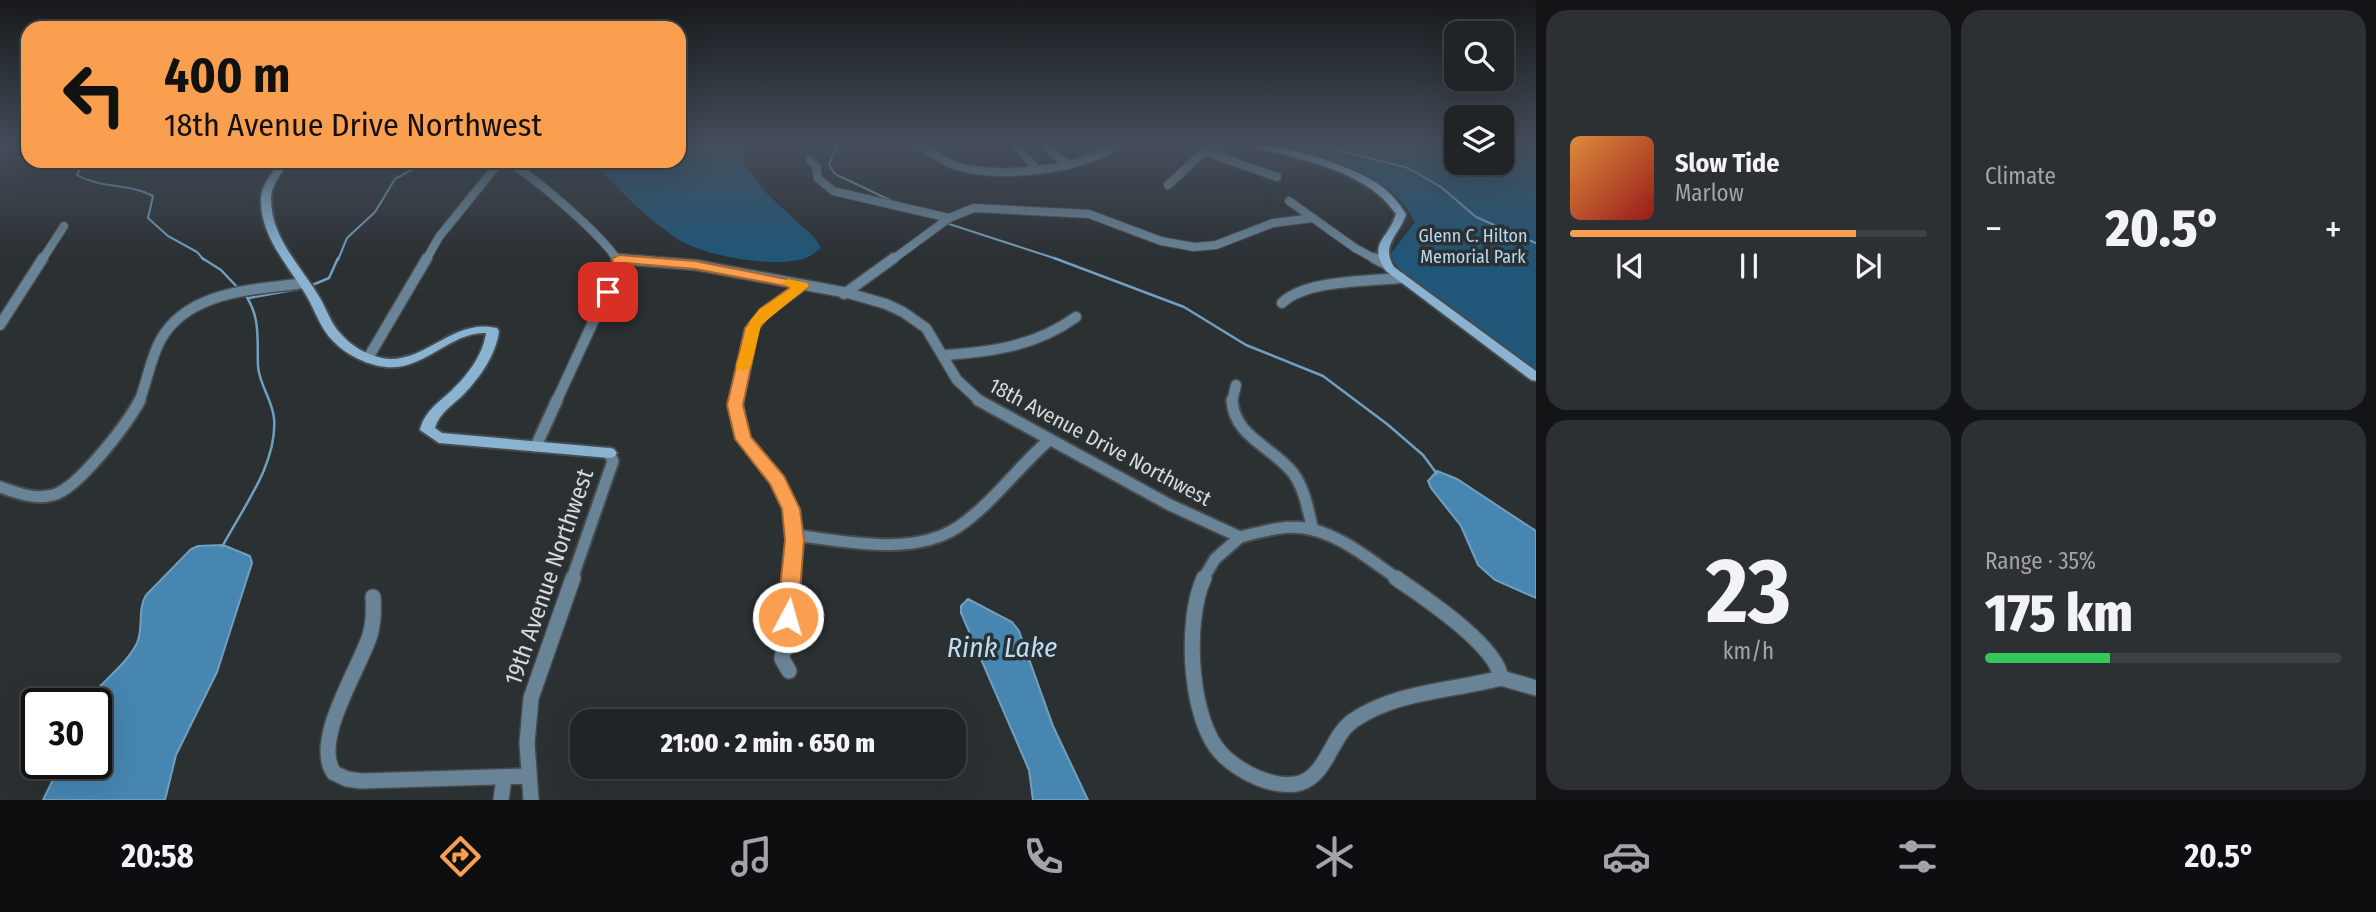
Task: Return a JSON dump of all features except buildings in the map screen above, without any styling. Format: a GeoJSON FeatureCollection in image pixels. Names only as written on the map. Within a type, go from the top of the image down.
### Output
{"type":"FeatureCollection","features":[{"type":"Feature","properties":{"kind":"street"},"geometry":{"type":"LineString","coordinates":[[272,182],[265,202],[277,241],[338,339],[368,358],[383,363],[408,362],[472,329],[490,328],[493,336],[479,362],[466,383],[430,419],[427,430],[439,438],[610,453]]}},
{"type":"Feature","properties":{"kind":"street"},"geometry":{"type":"LineString","coordinates":[[368,358],[439,237],[482,182]]}},
{"type":"Feature","properties":{"kind":"street"},"geometry":{"type":"LineString","coordinates":[[534,182],[552,195],[619,259],[618,268],[536,446]]}},
{"type":"Feature","properties":{"kind":"street"},"geometry":{"type":"LineString","coordinates":[[823,182],[834,191],[949,218]]}},
{"type":"Feature","properties":{"kind":"street"},"geometry":{"type":"LineString","coordinates":[[1167,185],[1170,182]]}},
{"type":"Feature","properties":{"kind":"street"},"geometry":{"type":"LineString","coordinates":[[1366,182],[1395,204],[1401,214],[1401,219],[1381,248],[1385,264]]}},
{"type":"Feature","properties":{"kind":"street"},"geometry":{"type":"LineString","coordinates":[[1289,201],[1355,248],[1385,264],[1536,377]]}},
{"type":"Feature","properties":{"kind":"street"},"geometry":{"type":"LineString","coordinates":[[844,294],[949,218],[974,208],[1101,216],[1168,243],[1194,247],[1216,245],[1273,223],[1312,218]]}},
{"type":"Feature","properties":{"kind":"street"},"geometry":{"type":"LineString","coordinates":[[0,325],[64,226]]}},
{"type":"Feature","properties":{"kind":"street","name":"18th Avenue Drive Northwest"},"geometry":{"type":"LineString","coordinates":[[619,259],[695,265],[889,305],[919,321],[936,340],[953,376],[967,391],[993,410],[1170,505],[1240,537]]}},
{"type":"Feature","properties":{"kind":"street"},"geometry":{"type":"LineString","coordinates":[[1283,303],[1287,296],[1303,290],[1401,278]]}},
{"type":"Feature","properties":{"kind":"street"},"geometry":{"type":"LineString","coordinates":[[0,487],[37,499],[59,494],[78,482],[136,408],[159,342],[173,323],[192,308],[224,295],[249,289],[304,283]]}},
{"type":"Feature","properties":{"kind":"street"},"geometry":{"type":"LineString","coordinates":[[789,671],[782,659],[793,575],[794,535],[791,509],[784,491],[743,439],[735,405],[752,328],[765,312],[802,286]]}},
{"type":"Feature","properties":{"kind":"street"},"geometry":{"type":"LineString","coordinates":[[944,355],[992,351],[1028,342],[1059,329],[1076,317]]}},
{"type":"Feature","properties":{"kind":"street"},"geometry":{"type":"LineString","coordinates":[[1236,385],[1232,395],[1235,419],[1248,435],[1279,458],[1296,477],[1313,530]]}},
{"type":"Feature","properties":{"kind":"street"},"geometry":{"type":"LineString","coordinates":[[794,535],[907,542],[940,537],[960,526],[1048,441]]}},
{"type":"Feature","properties":{"kind":"street","name":"19th Avenue Northwest"},"geometry":{"type":"LineString","coordinates":[[531,800],[527,743],[531,698],[610,471],[613,461],[610,453]]}},
{"type":"Feature","properties":{"kind":"street"},"geometry":{"type":"LineString","coordinates":[[1501,678],[1493,658],[1442,612],[1366,555],[1342,541],[1313,530],[1281,528],[1240,537],[1216,558],[1202,578],[1195,596],[1192,628],[1204,727],[1220,754],[1245,774],[1275,784],[1300,783],[1315,773],[1344,728],[1369,711],[1421,695],[1501,678],[1536,688]]}},
{"type":"Feature","properties":{"kind":"street"},"geometry":{"type":"LineString","coordinates":[[373,597],[375,617],[340,707],[328,749],[328,761],[332,771],[354,781],[529,776]]}},
{"type":"Feature","properties":{"kind":"street"},"geometry":{"type":"LineString","coordinates":[[501,800],[503,777]]}},
{"type":"Feature","properties":{"kind":"green space"},"geometry":{"type":"Polygon","coordinates":[[[613,182],[758,182],[814,237],[821,248],[803,259],[790,261],[756,261],[720,255],[676,238],[613,182]]]}},
{"type":"Feature","properties":{"kind":"green space","name":"Glenn C. Hilton Memorial Park"},"geometry":{"type":"Polygon","coordinates":[[[1377,182],[1536,182],[1536,371],[1401,273],[1390,255],[1415,222],[1404,204],[1377,182]]]}},
{"type":"Feature","properties":{"kind":"water"},"geometry":{"type":"Polygon","coordinates":[[[1437,471],[1457,479],[1536,531],[1536,598],[1495,580],[1478,565],[1461,526],[1431,488],[1428,481],[1437,471]]]}},
{"type":"Feature","properties":{"kind":"water"},"geometry":{"type":"Polygon","coordinates":[[[223,545],[250,556],[252,563],[217,672],[176,755],[165,800],[43,800],[53,779],[112,779],[112,688],[98,688],[126,660],[137,643],[146,595],[191,549],[198,546],[223,545]]]}},
{"type":"Feature","properties":{"kind":"water","name":"Rink Lake"},"geometry":{"type":"Polygon","coordinates":[[[968,599],[1012,622],[1019,631],[1053,726],[1088,800],[1033,800],[1029,770],[961,613],[961,606],[968,599]]]}},
{"type":"Feature","properties":{"kind":"waterway"},"geometry":{"type":"LineString","coordinates":[[98,182],[134,189],[153,196],[148,218],[168,236],[197,252],[203,258]]}},
{"type":"Feature","properties":{"kind":"waterway"},"geometry":{"type":"LineString","coordinates":[[338,260],[347,238],[375,212],[393,182]]}},
{"type":"Feature","properties":{"kind":"waterway"},"geometry":{"type":"LineString","coordinates":[[853,182],[892,201]]}},
{"type":"Feature","properties":{"kind":"waterway"},"geometry":{"type":"LineString","coordinates":[[1433,182],[1476,217],[1536,243]]}},
{"type":"Feature","properties":{"kind":"waterway"},"geometry":{"type":"LineString","coordinates":[[946,223],[1055,258]]}},
{"type":"Feature","properties":{"kind":"waterway"},"geometry":{"type":"LineString","coordinates":[[203,258],[221,270],[239,289]]}},
{"type":"Feature","properties":{"kind":"waterway"},"geometry":{"type":"LineString","coordinates":[[310,286],[329,278],[338,258]]}},
{"type":"Feature","properties":{"kind":"waterway"},"geometry":{"type":"LineString","coordinates":[[1055,258],[1060,260]]}},
{"type":"Feature","properties":{"kind":"waterway"},"geometry":{"type":"LineString","coordinates":[[1055,258],[1184,307],[1246,345],[1323,376],[1387,424],[1423,455],[1437,474]]}},
{"type":"Feature","properties":{"kind":"waterway"},"geometry":{"type":"LineString","coordinates":[[249,298],[304,288]]}},
{"type":"Feature","properties":{"kind":"waterway"},"geometry":{"type":"LineString","coordinates":[[222,547],[265,469],[274,435],[273,411],[259,373],[256,319],[244,293]]}},
{"type":"Feature","properties":{"kind":"slow traffic"},"geometry":{"type":"LineString","coordinates":[[743,366],[750,333],[755,324],[765,312],[802,286],[788,283]]}},
{"type":"Feature","properties":{"kind":"route"},"geometry":{"type":"LineString","coordinates":[[608,292],[620,264],[619,259],[695,265],[802,286],[765,312],[752,328],[735,405],[738,429],[743,439],[778,481],[793,517],[795,540],[788,617]]}}]}
